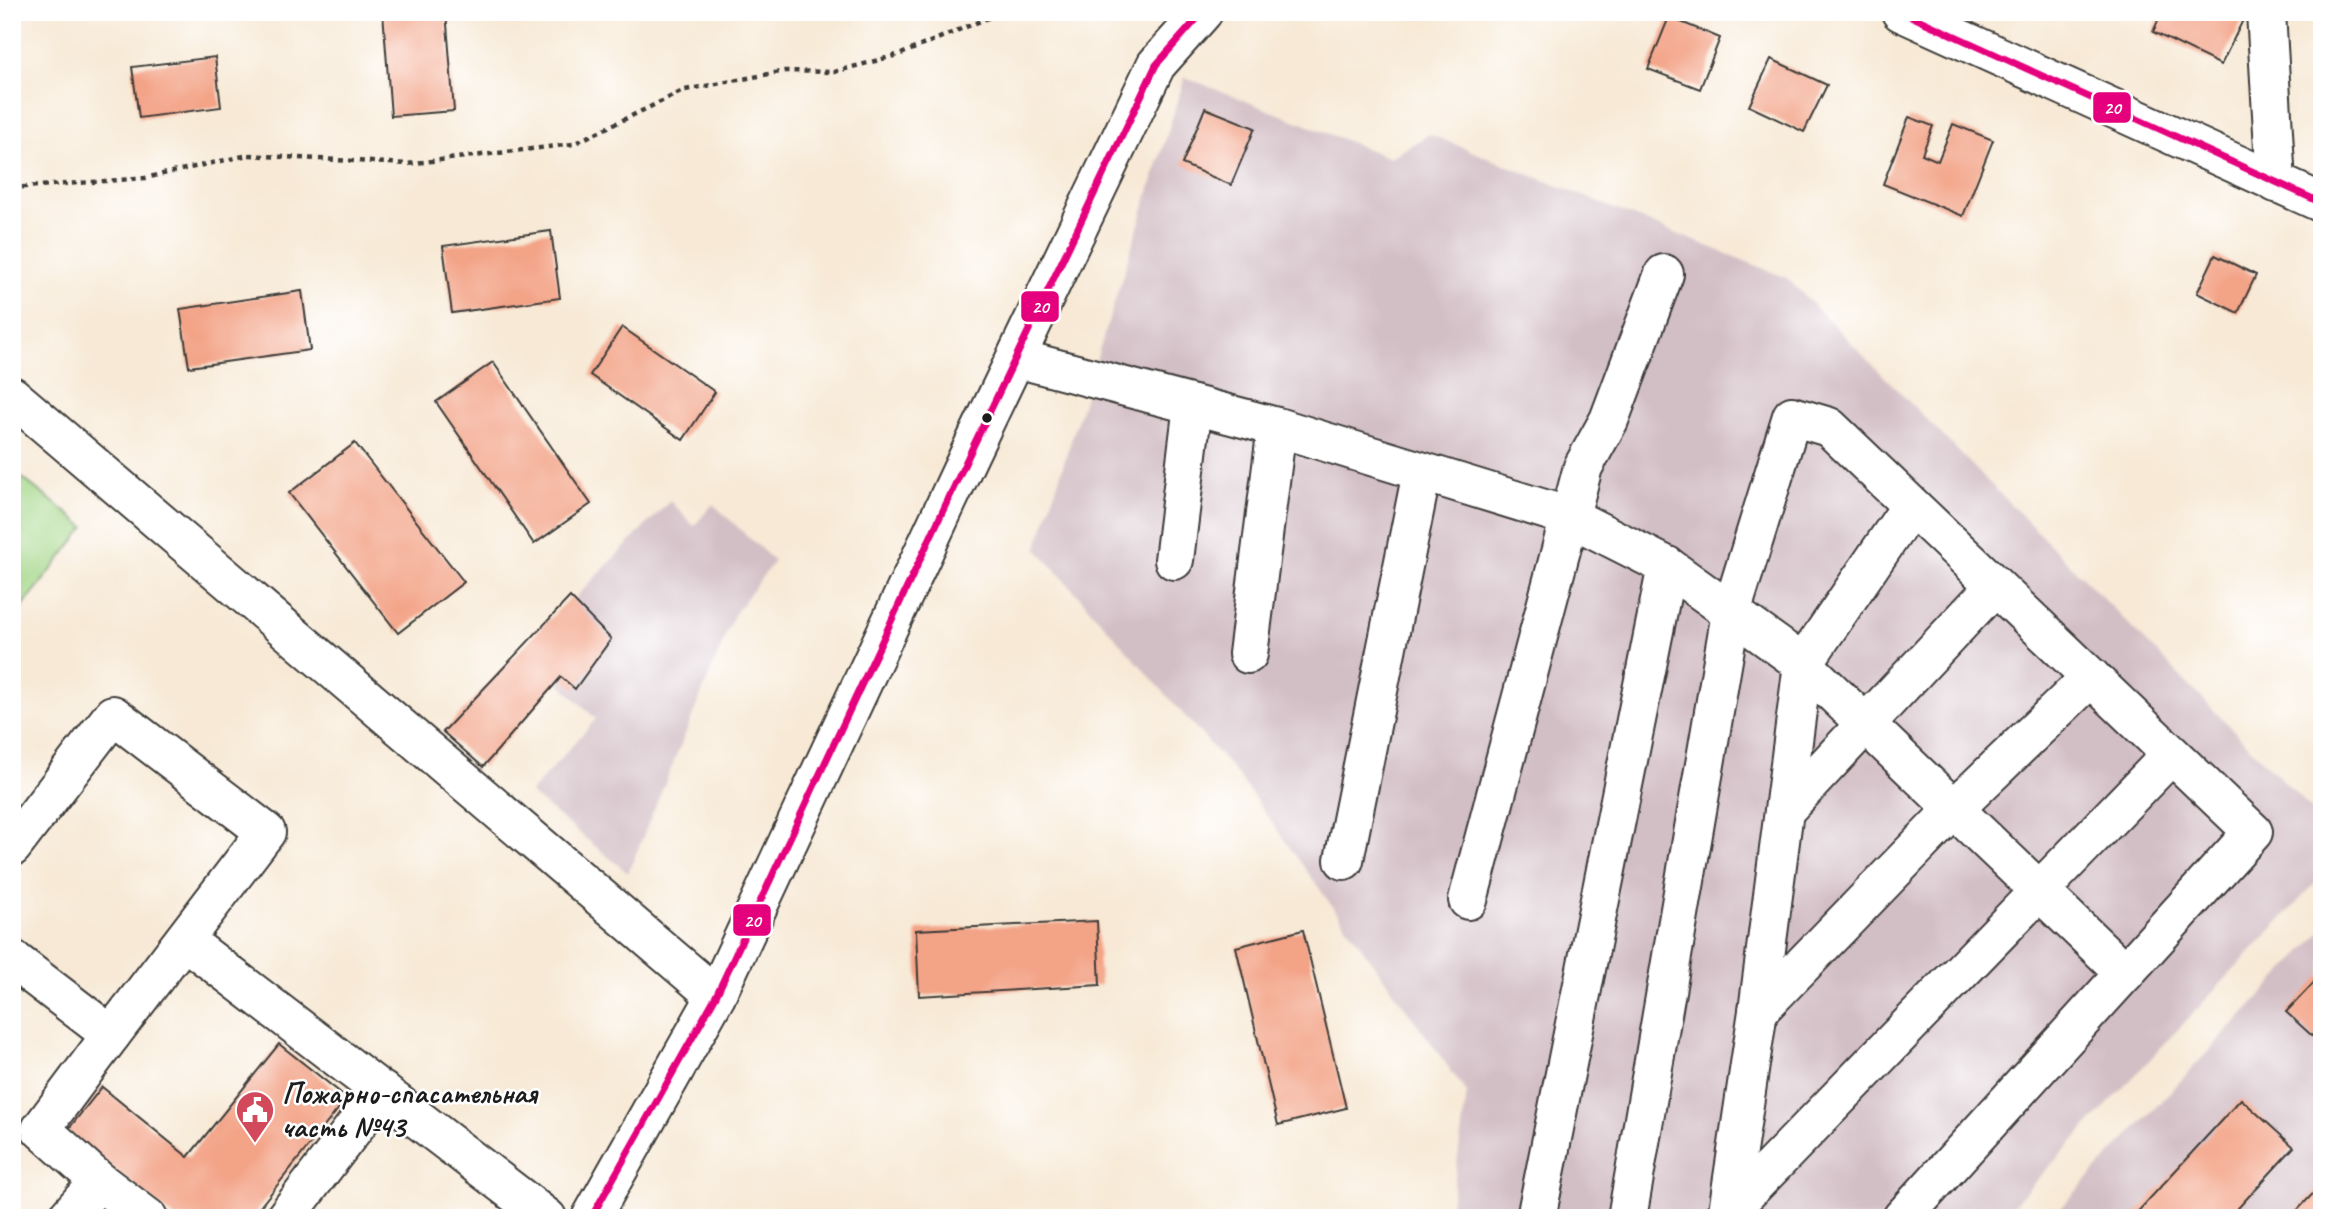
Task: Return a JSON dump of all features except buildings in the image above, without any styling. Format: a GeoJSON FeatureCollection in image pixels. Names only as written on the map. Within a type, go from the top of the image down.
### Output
{"type":"FeatureCollection","features":[{"type":"Feature","properties":{"kind":"street"},"geometry":{"type":"LineString","coordinates":[[591,1218],[716,996],[1156,65],[1203,12]]}},
{"type":"Feature","properties":{"kind":"street"},"geometry":{"type":"LineString","coordinates":[[1902,12],[1936,21],[2322,203]]}},
{"type":"Feature","properties":{"kind":"street"},"geometry":{"type":"LineString","coordinates":[[2266,12],[2276,183]]}},
{"type":"Feature","properties":{"kind":"street"},"geometry":{"type":"LineString","coordinates":[[1468,900],[1583,467],[1609,420],[1664,274]]}},
{"type":"Feature","properties":{"kind":"street"},"geometry":{"type":"LineString","coordinates":[[1016,358],[1277,427],[1570,517],[1667,566],[1803,664],[2125,973]]}},
{"type":"Feature","properties":{"kind":"street"},"geometry":{"type":"LineString","coordinates":[[12,396],[716,996]]}},
{"type":"Feature","properties":{"kind":"street"},"geometry":{"type":"LineString","coordinates":[[1174,560],[1193,405]]}},
{"type":"Feature","properties":{"kind":"street"},"geometry":{"type":"LineString","coordinates":[[1627,1218],[1731,613],[1792,416],[1829,427],[2253,832],[1902,1218]]}},
{"type":"Feature","properties":{"kind":"street"},"geometry":{"type":"LineString","coordinates":[[1248,654],[1277,427]]}},
{"type":"Feature","properties":{"kind":"street"},"geometry":{"type":"LineString","coordinates":[[1344,860],[1422,471]]}},
{"type":"Feature","properties":{"kind":"street"},"geometry":{"type":"LineString","coordinates":[[1727,1216],[1758,1011],[1803,664],[1911,506]]}},
{"type":"Feature","properties":{"kind":"street"},"geometry":{"type":"LineString","coordinates":[[1536,1218],[1667,566]]}},
{"type":"Feature","properties":{"kind":"street"},"geometry":{"type":"LineString","coordinates":[[1784,811],[1995,586]]}},
{"type":"Feature","properties":{"kind":"street"},"geometry":{"type":"LineString","coordinates":[[1758,1011],[1954,809],[2091,677]]}},
{"type":"Feature","properties":{"kind":"street"},"geometry":{"type":"LineString","coordinates":[[12,847],[113,715],[266,832],[41,1129],[99,1181],[148,1218]]}},
{"type":"Feature","properties":{"kind":"street"},"geometry":{"type":"LineString","coordinates":[[1727,1216],[2038,890],[2171,755]]}},
{"type":"Feature","properties":{"kind":"street"},"geometry":{"type":"LineString","coordinates":[[184,940],[547,1218]]}},
{"type":"Feature","properties":{"kind":"street"},"geometry":{"type":"LineString","coordinates":[[12,959],[111,1035]]}},
{"type":"Feature","properties":{"kind":"street"},"geometry":{"type":"LineString","coordinates":[[285,1218],[382,1091]]}},
{"type":"Feature","properties":{"kind":"street"},"geometry":{"type":"LineString","coordinates":[[68,1218],[99,1181]]}},
{"type":"Feature","properties":{"kind":"path"},"geometry":{"type":"LineString","coordinates":[[12,188],[145,178],[248,155],[407,164],[573,144],[685,90],[785,71],[834,72],[901,54],[1002,12]]}},
{"type":"Feature","properties":{"kind":"shaded area"},"geometry":{"type":"Polygon","coordinates":[[[1185,77],[1390,158],[1429,134],[1787,278],[2322,820],[2322,876],[2001,1218],[1449,1218],[1467,1093],[1239,777],[1037,549],[1185,77]]]}},
{"type":"Feature","properties":{"kind":"shaded area"},"geometry":{"type":"Polygon","coordinates":[[[670,501],[694,526],[713,504],[774,561],[734,615],[628,873],[530,793],[596,719],[525,649],[670,501]]]}},
{"type":"Feature","properties":{"kind":"shaded area"},"geometry":{"type":"Polygon","coordinates":[[[2322,931],[2322,1218],[2051,1218],[2322,931]]]}},
{"type":"Feature","properties":{"kind":"green space"},"geometry":{"type":"Polygon","coordinates":[[[12,470],[85,527],[12,620],[12,470]]]}},
{"type":"Feature","properties":{"kind":"transit line","name":"20"},"geometry":{"type":"LineString","coordinates":[[591,1218],[716,996],[968,457],[1156,65],[1203,12]]}},
{"type":"Feature","properties":{"kind":"transit line","name":"20"},"geometry":{"type":"LineString","coordinates":[[1902,12],[2322,203]]}},
{"type":"Feature","properties":{"kind":"place","name":"Пожарно-спасательная часть №43"},"geometry":{"type":"Point","coordinates":[255,1144]}}]}
